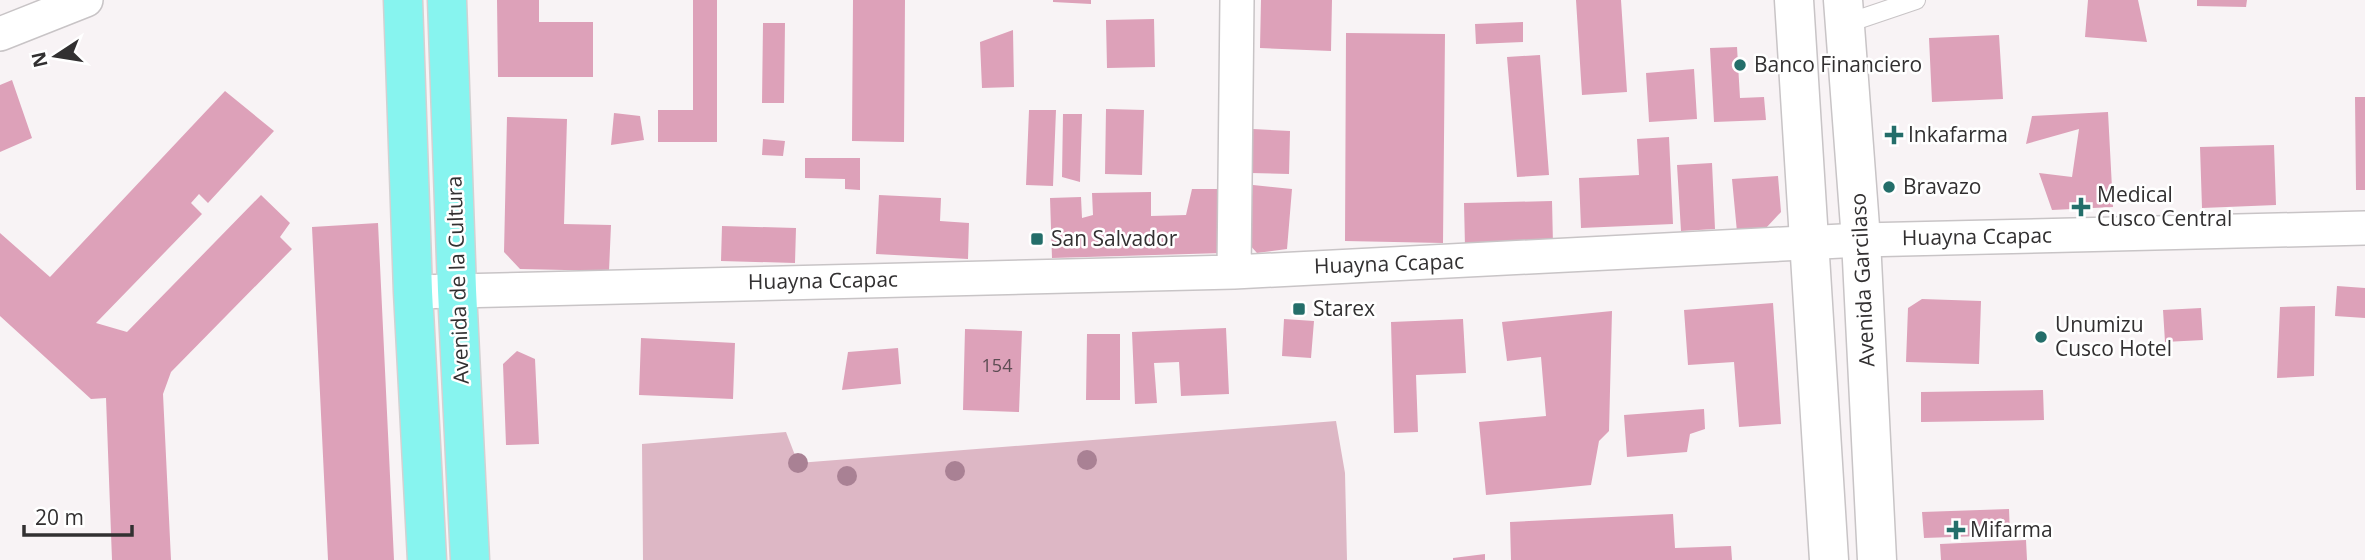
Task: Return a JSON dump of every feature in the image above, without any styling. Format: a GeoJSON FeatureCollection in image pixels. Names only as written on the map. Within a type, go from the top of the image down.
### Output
{"type":"FeatureCollection","features":[{"type":"Feature","properties":{"kind":"main road","name":"Avenida de la Cultura"},"geometry":{"type":"LineString","coordinates":[[403,0],[413,292],[427,560]]}},
{"type":"Feature","properties":{"kind":"main road","name":"Avenida de la Cultura"},"geometry":{"type":"LineString","coordinates":[[447,0],[470,560]]}},
{"type":"Feature","properties":{"kind":"main road"},"geometry":{"type":"LineString","coordinates":[[1794,0],[1829,560]]}},
{"type":"Feature","properties":{"kind":"main road","name":"Avenida Garcilaso"},"geometry":{"type":"LineString","coordinates":[[1844,12],[1861,240],[1877,560]]}},
{"type":"Feature","properties":{"kind":"street"},"geometry":{"type":"LineString","coordinates":[[0,34],[86,0]]}},
{"type":"Feature","properties":{"kind":"street"},"geometry":{"type":"LineString","coordinates":[[1234,272],[1237,0]]}},
{"type":"Feature","properties":{"kind":"street","name":"Huayna Ccapac"},"geometry":{"type":"LineString","coordinates":[[413,292],[1234,272],[1809,242],[2365,228]]}},
{"type":"Feature","properties":{"kind":"lane"},"geometry":{"type":"LineString","coordinates":[[1844,12],[1916,0]]}},
{"type":"Feature","properties":{"kind":"shaded area"},"geometry":{"type":"Polygon","coordinates":[[[1336,421],[1345,473],[1347,560],[643,560],[642,444],[786,432],[798,463],[1336,421]]]}},
{"type":"Feature","properties":{"kind":"building"},"geometry":{"type":"Polygon","coordinates":[[[497,0],[539,0],[539,22],[593,22],[593,77],[498,77],[497,0]]]}},
{"type":"Feature","properties":{"kind":"building"},"geometry":{"type":"Polygon","coordinates":[[[693,0],[717,0],[717,142],[658,142],[658,110],[693,110],[693,0]]]}},
{"type":"Feature","properties":{"kind":"building"},"geometry":{"type":"Polygon","coordinates":[[[853,0],[905,0],[904,142],[852,141],[853,0]]]}},
{"type":"Feature","properties":{"kind":"building"},"geometry":{"type":"Polygon","coordinates":[[[1091,0],[1091,4],[1053,2],[1091,0]]]}},
{"type":"Feature","properties":{"kind":"building"},"geometry":{"type":"Polygon","coordinates":[[[1261,0],[1332,0],[1331,51],[1260,48],[1261,0]]]}},
{"type":"Feature","properties":{"kind":"building"},"geometry":{"type":"Polygon","coordinates":[[[1576,0],[1621,0],[1627,92],[1582,95],[1576,0]]]}},
{"type":"Feature","properties":{"kind":"building"},"geometry":{"type":"Polygon","coordinates":[[[2088,0],[2138,0],[2147,42],[2085,37],[2088,0]]]}},
{"type":"Feature","properties":{"kind":"building"},"geometry":{"type":"Polygon","coordinates":[[[2197,0],[2247,0],[2246,7],[2197,6],[2197,0]]]}},
{"type":"Feature","properties":{"kind":"building"},"geometry":{"type":"Polygon","coordinates":[[[1154,19],[1155,67],[1107,68],[1106,20],[1154,19]]]}},
{"type":"Feature","properties":{"kind":"building"},"geometry":{"type":"Polygon","coordinates":[[[1523,22],[1523,42],[1476,44],[1475,24],[1523,22]]]}},
{"type":"Feature","properties":{"kind":"building"},"geometry":{"type":"Polygon","coordinates":[[[763,23],[785,23],[784,103],[762,103],[763,23]]]}},
{"type":"Feature","properties":{"kind":"building"},"geometry":{"type":"Polygon","coordinates":[[[1013,30],[1014,87],[982,88],[980,42],[1013,30]]]}},
{"type":"Feature","properties":{"kind":"building"},"geometry":{"type":"Polygon","coordinates":[[[1346,33],[1445,34],[1443,243],[1345,241],[1346,33]]]}},
{"type":"Feature","properties":{"kind":"building"},"geometry":{"type":"Polygon","coordinates":[[[1999,35],[2003,99],[1932,102],[1929,38],[1999,35]]]}},
{"type":"Feature","properties":{"kind":"building"},"geometry":{"type":"Polygon","coordinates":[[[1737,47],[1740,98],[1764,97],[1766,120],[1714,122],[1710,48],[1737,47]]]}},
{"type":"Feature","properties":{"kind":"building"},"geometry":{"type":"Polygon","coordinates":[[[1540,55],[1549,175],[1517,177],[1507,57],[1540,55]]]}},
{"type":"Feature","properties":{"kind":"building"},"geometry":{"type":"Polygon","coordinates":[[[1694,69],[1697,119],[1649,122],[1646,73],[1694,69]]]}},
{"type":"Feature","properties":{"kind":"building"},"geometry":{"type":"Polygon","coordinates":[[[12,80],[32,138],[0,152],[0,85],[12,80]]]}},
{"type":"Feature","properties":{"kind":"building"},"geometry":{"type":"Polygon","coordinates":[[[225,91],[274,131],[208,203],[199,194],[191,203],[202,214],[96,323],[127,332],[261,195],[290,223],[280,237],[292,249],[171,372],[163,394],[171,560],[112,560],[106,398],[91,399],[0,316],[0,233],[50,277],[225,91]]]}},
{"type":"Feature","properties":{"kind":"building"},"geometry":{"type":"Polygon","coordinates":[[[2355,97],[2365,97],[2365,190],[2356,190],[2355,97]]]}},
{"type":"Feature","properties":{"kind":"building"},"geometry":{"type":"Polygon","coordinates":[[[1106,109],[1144,110],[1142,175],[1105,174],[1106,109]]]}},
{"type":"Feature","properties":{"kind":"building"},"geometry":{"type":"Polygon","coordinates":[[[1029,110],[1056,110],[1053,186],[1026,185],[1029,110]]]}},
{"type":"Feature","properties":{"kind":"building"},"geometry":{"type":"Polygon","coordinates":[[[2108,112],[2113,207],[2052,210],[2039,173],[2072,177],[2079,129],[2026,144],[2032,116],[2108,112]]]}},
{"type":"Feature","properties":{"kind":"building"},"geometry":{"type":"Polygon","coordinates":[[[614,113],[640,116],[644,140],[611,145],[614,113]]]}},
{"type":"Feature","properties":{"kind":"building"},"geometry":{"type":"Polygon","coordinates":[[[1063,114],[1082,114],[1080,182],[1062,177],[1063,114]]]}},
{"type":"Feature","properties":{"kind":"building"},"geometry":{"type":"Polygon","coordinates":[[[507,117],[567,119],[564,224],[611,225],[609,271],[520,269],[504,252],[507,117]]]}},
{"type":"Feature","properties":{"kind":"building"},"geometry":{"type":"Polygon","coordinates":[[[1253,129],[1290,131],[1289,174],[1251,173],[1253,129]]]}},
{"type":"Feature","properties":{"kind":"building"},"geometry":{"type":"Polygon","coordinates":[[[1669,137],[1673,224],[1581,228],[1579,178],[1639,175],[1637,139],[1669,137]]]}},
{"type":"Feature","properties":{"kind":"building"},"geometry":{"type":"Polygon","coordinates":[[[763,139],[785,141],[783,156],[762,155],[763,139]]]}},
{"type":"Feature","properties":{"kind":"building"},"geometry":{"type":"Polygon","coordinates":[[[2274,145],[2276,205],[2202,208],[2200,147],[2274,145]]]}},
{"type":"Feature","properties":{"kind":"building"},"geometry":{"type":"Polygon","coordinates":[[[805,158],[860,158],[860,190],[845,189],[845,179],[805,178],[805,158]]]}},
{"type":"Feature","properties":{"kind":"building"},"geometry":{"type":"Polygon","coordinates":[[[1712,163],[1715,229],[1681,231],[1677,165],[1712,163]]]}},
{"type":"Feature","properties":{"kind":"building"},"geometry":{"type":"Polygon","coordinates":[[[1778,176],[1781,212],[1765,229],[1737,232],[1732,179],[1778,176]]]}},
{"type":"Feature","properties":{"kind":"building"},"geometry":{"type":"Polygon","coordinates":[[[1253,185],[1292,189],[1287,249],[1257,253],[1248,243],[1253,185]]]}},
{"type":"Feature","properties":{"kind":"building"},"geometry":{"type":"Polygon","coordinates":[[[1192,189],[1221,189],[1223,253],[1052,258],[1050,198],[1081,197],[1082,218],[1093,215],[1092,193],[1151,192],[1151,216],[1186,215],[1192,189]]]}},
{"type":"Feature","properties":{"kind":"building"},"geometry":{"type":"Polygon","coordinates":[[[879,195],[941,198],[940,221],[969,223],[968,259],[876,254],[879,195]]]}},
{"type":"Feature","properties":{"kind":"building"},"geometry":{"type":"Polygon","coordinates":[[[1552,201],[1553,245],[1465,247],[1464,203],[1552,201]]]}},
{"type":"Feature","properties":{"kind":"building"},"geometry":{"type":"Polygon","coordinates":[[[378,223],[394,560],[328,560],[312,227],[378,223]]]}},
{"type":"Feature","properties":{"kind":"building"},"geometry":{"type":"Polygon","coordinates":[[[722,226],[796,228],[795,263],[721,261],[722,226]]]}},
{"type":"Feature","properties":{"kind":"building"},"geometry":{"type":"Polygon","coordinates":[[[2337,286],[2365,288],[2365,318],[2335,316],[2337,286]]]}},
{"type":"Feature","properties":{"kind":"building"},"geometry":{"type":"Polygon","coordinates":[[[1922,299],[1981,301],[1979,364],[1906,362],[1908,308],[1922,299]]]}},
{"type":"Feature","properties":{"kind":"building"},"geometry":{"type":"Polygon","coordinates":[[[1773,303],[1781,424],[1739,427],[1734,362],[1688,365],[1684,310],[1773,303]]]}},
{"type":"Feature","properties":{"kind":"building"},"geometry":{"type":"Polygon","coordinates":[[[2315,306],[2314,376],[2277,378],[2280,307],[2315,306]]]}},
{"type":"Feature","properties":{"kind":"building"},"geometry":{"type":"Polygon","coordinates":[[[2201,308],[2203,340],[2165,342],[2163,310],[2201,308]]]}},
{"type":"Feature","properties":{"kind":"building"},"geometry":{"type":"Polygon","coordinates":[[[1612,311],[1609,431],[1599,441],[1591,485],[1486,495],[1479,422],[1546,416],[1541,357],[1507,361],[1502,322],[1612,311]]]}},
{"type":"Feature","properties":{"kind":"building"},"geometry":{"type":"Polygon","coordinates":[[[1284,319],[1314,321],[1311,358],[1282,356],[1284,319]]]}},
{"type":"Feature","properties":{"kind":"building"},"geometry":{"type":"Polygon","coordinates":[[[1463,319],[1466,373],[1416,375],[1418,432],[1394,433],[1391,322],[1463,319]]]}},
{"type":"Feature","properties":{"kind":"building"},"geometry":{"type":"Polygon","coordinates":[[[1226,328],[1229,394],[1181,396],[1179,362],[1154,363],[1157,403],[1135,404],[1132,332],[1226,328]]]}},
{"type":"Feature","properties":{"kind":"building"},"geometry":{"type":"Polygon","coordinates":[[[965,329],[1022,331],[1019,412],[963,410],[965,329]]]}},
{"type":"Feature","properties":{"kind":"building"},"geometry":{"type":"Polygon","coordinates":[[[1087,334],[1120,334],[1120,400],[1086,400],[1087,334]]]}},
{"type":"Feature","properties":{"kind":"building"},"geometry":{"type":"Polygon","coordinates":[[[641,338],[735,343],[733,399],[639,395],[641,338]]]}},
{"type":"Feature","properties":{"kind":"building"},"geometry":{"type":"Polygon","coordinates":[[[898,348],[901,384],[842,390],[848,352],[898,348]]]}},
{"type":"Feature","properties":{"kind":"building"},"geometry":{"type":"Polygon","coordinates":[[[517,351],[535,359],[539,444],[506,445],[503,364],[517,351]]]}},
{"type":"Feature","properties":{"kind":"building"},"geometry":{"type":"Polygon","coordinates":[[[2043,390],[2044,420],[1921,422],[1921,392],[2043,390]]]}},
{"type":"Feature","properties":{"kind":"building"},"geometry":{"type":"Polygon","coordinates":[[[1704,409],[1705,429],[1690,434],[1687,452],[1627,457],[1624,415],[1704,409]]]}},
{"type":"Feature","properties":{"kind":"building"},"geometry":{"type":"Polygon","coordinates":[[[2009,509],[2010,535],[1924,538],[1922,512],[2009,509]]]}},
{"type":"Feature","properties":{"kind":"building"},"geometry":{"type":"Polygon","coordinates":[[[1673,514],[1675,548],[1731,546],[1732,560],[1511,560],[1510,522],[1673,514]]]}},
{"type":"Feature","properties":{"kind":"building"},"geometry":{"type":"Polygon","coordinates":[[[2026,540],[2027,560],[1941,560],[1940,544],[2026,540]]]}},
{"type":"Feature","properties":{"kind":"building"},"geometry":{"type":"Polygon","coordinates":[[[1485,554],[1485,560],[1453,560],[1453,558],[1485,554]]]}},
{"type":"Feature","properties":{"kind":"place","name":"Banco Financiero"},"geometry":{"type":"Point","coordinates":[1740,65]}},
{"type":"Feature","properties":{"kind":"place","name":"Inkafarma"},"geometry":{"type":"Point","coordinates":[1894,135]}},
{"type":"Feature","properties":{"kind":"place","name":"Bravazo"},"geometry":{"type":"Point","coordinates":[1889,187]}},
{"type":"Feature","properties":{"kind":"place","name":"Medical Cusco Central"},"geometry":{"type":"Point","coordinates":[2081,207]}},
{"type":"Feature","properties":{"kind":"place","name":"San Salvador"},"geometry":{"type":"Point","coordinates":[1037,239]}},
{"type":"Feature","properties":{"kind":"place","name":"Starex"},"geometry":{"type":"Point","coordinates":[1299,309]}},
{"type":"Feature","properties":{"kind":"place","name":"Unumizu Cusco Hotel"},"geometry":{"type":"Point","coordinates":[2041,337]}},
{"type":"Feature","properties":{"kind":"place","name":"Mifarma"},"geometry":{"type":"Point","coordinates":[1956,530]}}]}
